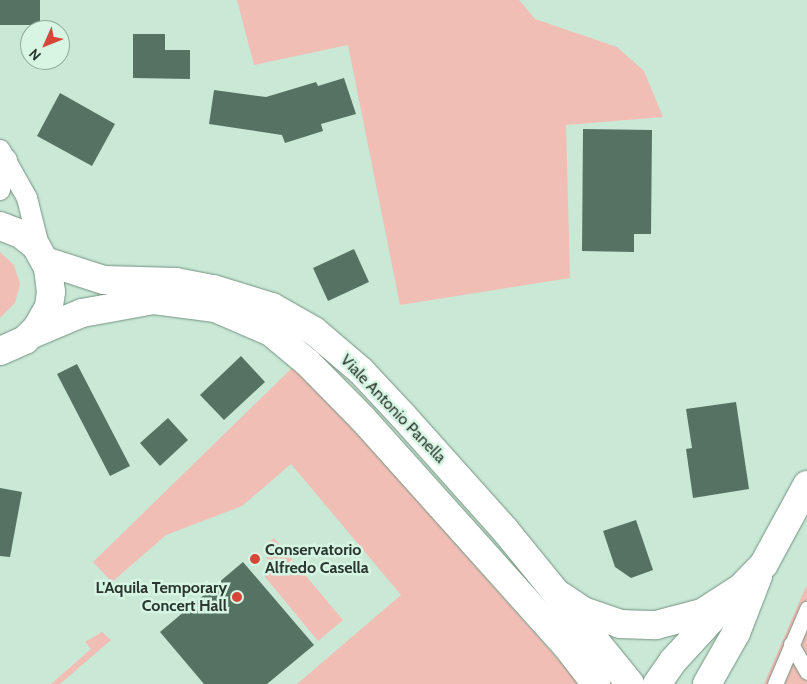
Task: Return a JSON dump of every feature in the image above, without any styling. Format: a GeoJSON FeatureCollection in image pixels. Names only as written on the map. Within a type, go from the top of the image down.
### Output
{"type":"FeatureCollection","features":[{"type":"Feature","properties":{"kind":"main road"},"geometry":{"type":"LineString","coordinates":[[0,226],[21,234],[43,257],[50,276],[51,300],[42,322],[32,334]]}},
{"type":"Feature","properties":{"kind":"main road","name":"Viale Antonio Panella"},"geometry":{"type":"LineString","coordinates":[[43,257],[104,280],[176,282],[212,289],[264,304],[305,325],[383,394],[556,591],[630,684]]}},
{"type":"Feature","properties":{"kind":"main road","name":"Viale Antonio Panella"},"geometry":{"type":"LineString","coordinates":[[0,351],[17,345],[32,334],[82,313],[154,300],[204,305],[235,314],[262,327],[299,354],[342,397],[579,661],[596,684]]}},
{"type":"Feature","properties":{"kind":"main road"},"geometry":{"type":"LineString","coordinates":[[707,684],[736,632],[764,564],[807,485]]}},
{"type":"Feature","properties":{"kind":"main road"},"geometry":{"type":"LineString","coordinates":[[657,684],[673,660],[764,564]]}},
{"type":"Feature","properties":{"kind":"main road"},"geometry":{"type":"LineString","coordinates":[[556,591],[572,604],[600,619],[637,626],[691,617],[722,603],[742,588]]}},
{"type":"Feature","properties":{"kind":"main road"},"geometry":{"type":"LineString","coordinates":[[726,684],[736,632]]}},
{"type":"Feature","properties":{"kind":"main road"},"geometry":{"type":"LineString","coordinates":[[579,661],[604,684]]}},
{"type":"Feature","properties":{"kind":"street"},"geometry":{"type":"LineString","coordinates":[[0,190],[4,155]]}},
{"type":"Feature","properties":{"kind":"street"},"geometry":{"type":"LineString","coordinates":[[4,155],[29,204],[43,257]]}},
{"type":"Feature","properties":{"kind":"street"},"geometry":{"type":"LineString","coordinates":[[775,684],[807,609]]}},
{"type":"Feature","properties":{"kind":"street"},"geometry":{"type":"LineString","coordinates":[[791,644],[800,655],[807,672]]}},
{"type":"Feature","properties":{"kind":"shaded area"},"geometry":{"type":"Polygon","coordinates":[[[237,0],[519,0],[535,19],[617,47],[644,71],[663,117],[566,125],[570,278],[400,305],[348,45],[254,65],[237,0]]]}},
{"type":"Feature","properties":{"kind":"shaded area"},"geometry":{"type":"Polygon","coordinates":[[[0,252],[14,265],[20,284],[15,303],[0,318],[0,252]]]}},
{"type":"Feature","properties":{"kind":"shaded area"},"geometry":{"type":"Polygon","coordinates":[[[293,367],[368,445],[580,684],[297,684],[401,595],[291,464],[242,506],[166,535],[112,582],[93,562],[293,367]]]}},
{"type":"Feature","properties":{"kind":"shaded area"},"geometry":{"type":"Polygon","coordinates":[[[274,538],[343,620],[318,641],[265,577],[269,542],[274,538]]]}},
{"type":"Feature","properties":{"kind":"shaded area"},"geometry":{"type":"Polygon","coordinates":[[[807,586],[807,684],[764,684],[804,591],[807,586]]]}},
{"type":"Feature","properties":{"kind":"shaded area"},"geometry":{"type":"Polygon","coordinates":[[[102,632],[111,640],[60,684],[51,684],[91,649],[85,642],[102,632]]]}},
{"type":"Feature","properties":{"kind":"building"},"geometry":{"type":"Polygon","coordinates":[[[0,0],[40,0],[40,20],[20,20],[20,25],[0,25],[0,0]]]}},
{"type":"Feature","properties":{"kind":"building"},"geometry":{"type":"Polygon","coordinates":[[[133,34],[165,34],[165,50],[190,50],[190,79],[133,78],[133,34]]]}},
{"type":"Feature","properties":{"kind":"building"},"geometry":{"type":"Polygon","coordinates":[[[344,78],[356,114],[321,124],[323,131],[285,143],[282,135],[209,124],[214,90],[266,97],[316,82],[318,86],[344,78]]]}},
{"type":"Feature","properties":{"kind":"building"},"geometry":{"type":"Polygon","coordinates":[[[60,93],[115,124],[92,166],[37,136],[60,93]]]}},
{"type":"Feature","properties":{"kind":"building"},"geometry":{"type":"Polygon","coordinates":[[[583,129],[652,130],[651,234],[634,234],[634,252],[582,251],[583,129]]]}},
{"type":"Feature","properties":{"kind":"building"},"geometry":{"type":"Polygon","coordinates":[[[354,249],[369,282],[328,301],[313,268],[354,249]]]}},
{"type":"Feature","properties":{"kind":"building"},"geometry":{"type":"Polygon","coordinates":[[[241,356],[265,382],[224,420],[200,395],[241,356]]]}},
{"type":"Feature","properties":{"kind":"building"},"geometry":{"type":"Polygon","coordinates":[[[77,364],[130,466],[110,476],[57,374],[77,364]]]}},
{"type":"Feature","properties":{"kind":"building"},"geometry":{"type":"Polygon","coordinates":[[[736,402],[749,489],[693,498],[686,449],[692,448],[686,409],[736,402]]]}},
{"type":"Feature","properties":{"kind":"building"},"geometry":{"type":"Polygon","coordinates":[[[168,418],[188,440],[160,466],[140,443],[168,418]]]}},
{"type":"Feature","properties":{"kind":"building"},"geometry":{"type":"Polygon","coordinates":[[[0,488],[22,492],[10,557],[0,556],[0,488]]]}},
{"type":"Feature","properties":{"kind":"building"},"geometry":{"type":"Polygon","coordinates":[[[636,520],[653,570],[631,578],[615,567],[603,531],[636,520]]]}},
{"type":"Feature","properties":{"kind":"building","name":"L'Aquila Temporary Concert Hall"},"geometry":{"type":"Polygon","coordinates":[[[243,562],[314,645],[267,684],[204,684],[160,632],[243,562]]]}},
{"type":"Feature","properties":{"kind":"place","name":"Conservatorio Alfredo Casella"},"geometry":{"type":"Point","coordinates":[255,559]}},
{"type":"Feature","properties":{"kind":"place","name":"L'Aquila Temporary Concert Hall"},"geometry":{"type":"Point","coordinates":[237,597]}}]}
